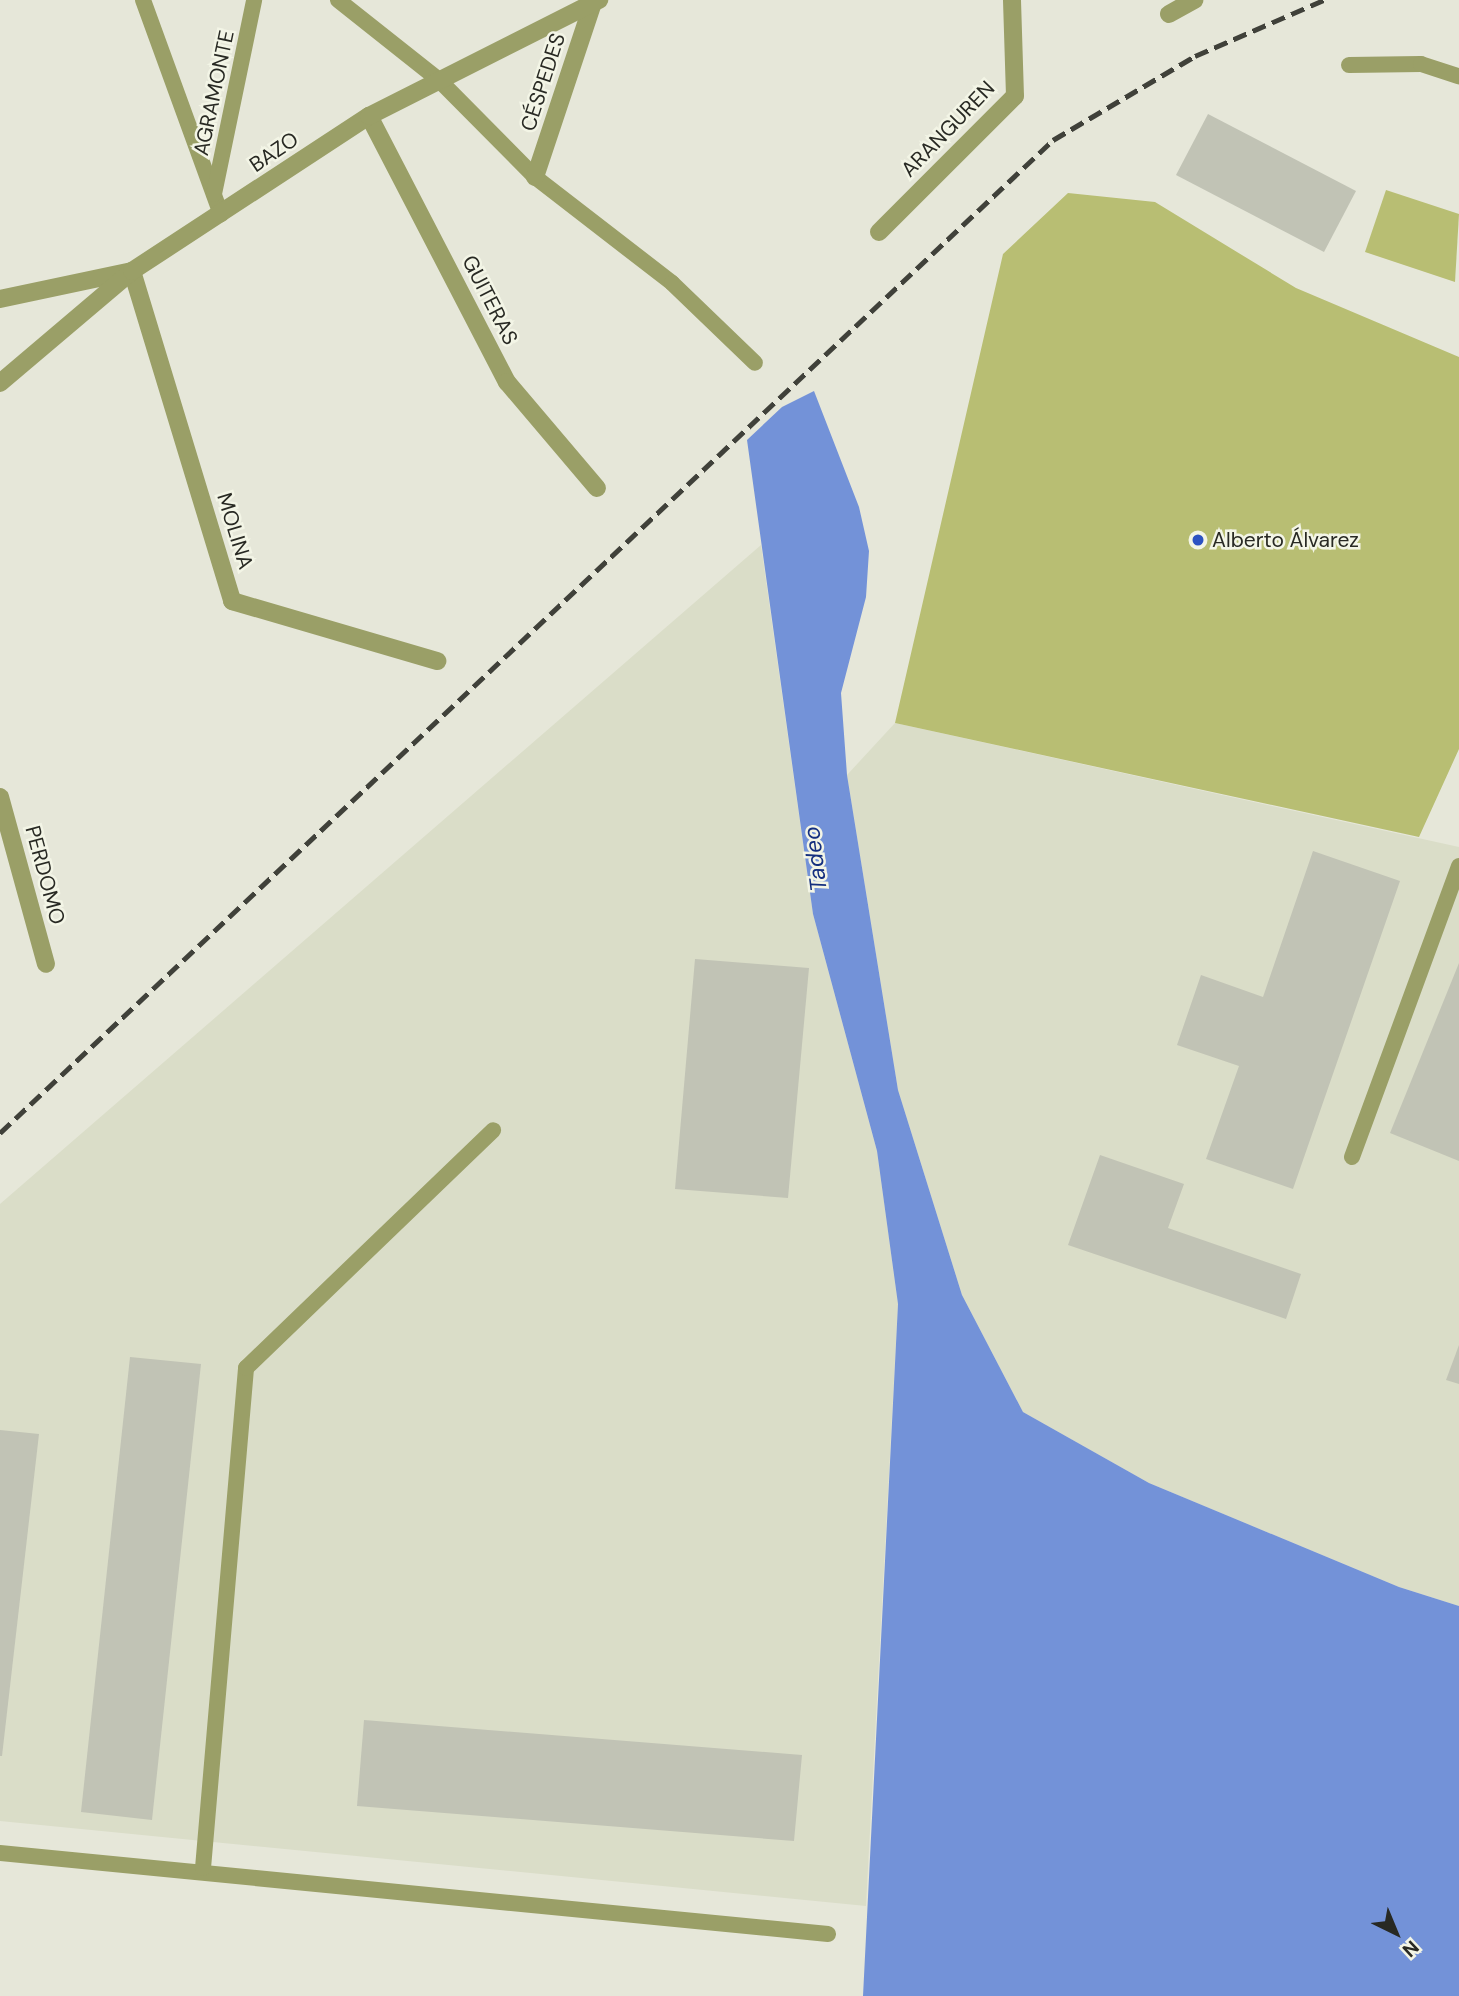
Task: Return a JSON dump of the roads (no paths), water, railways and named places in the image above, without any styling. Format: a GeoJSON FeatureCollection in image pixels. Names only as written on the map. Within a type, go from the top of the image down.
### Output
{"type":"FeatureCollection","features":[{"type":"Feature","properties":{"kind":"street","name":"BAZO"},"geometry":{"type":"LineString","coordinates":[[0,383],[132,271],[369,116],[595,0]]}},
{"type":"Feature","properties":{"kind":"street","name":"CÉSPEDES"},"geometry":{"type":"LineString","coordinates":[[535,177],[595,0]]}},
{"type":"Feature","properties":{"kind":"street","name":"ARANGUREN"},"geometry":{"type":"LineString","coordinates":[[879,232],[1014,96],[1012,0]]}},
{"type":"Feature","properties":{"kind":"street"},"geometry":{"type":"LineString","coordinates":[[1169,14],[1194,0]]}},
{"type":"Feature","properties":{"kind":"street","name":"GUITERAS"},"geometry":{"type":"LineString","coordinates":[[369,116],[507,382],[597,488]]}},
{"type":"Feature","properties":{"kind":"street"},"geometry":{"type":"LineString","coordinates":[[0,299],[132,271]]}},
{"type":"Feature","properties":{"kind":"street","name":"MOLINA"},"geometry":{"type":"LineString","coordinates":[[132,271],[232,600],[437,660]]}},
{"type":"Feature","properties":{"kind":"street","name":"PERDOMO"},"geometry":{"type":"LineString","coordinates":[[0,797],[46,964]]}},
{"type":"Feature","properties":{"kind":"lane"},"geometry":{"type":"LineString","coordinates":[[143,0],[221,214]]}},
{"type":"Feature","properties":{"kind":"lane","name":"AGRAMONTE"},"geometry":{"type":"LineString","coordinates":[[214,194],[254,0]]}},
{"type":"Feature","properties":{"kind":"lane"},"geometry":{"type":"LineString","coordinates":[[338,0],[439,80],[535,177],[672,284],[755,363]]}},
{"type":"Feature","properties":{"kind":"lane"},"geometry":{"type":"LineString","coordinates":[[1349,65],[1421,64],[1459,75]]}},
{"type":"Feature","properties":{"kind":"lane"},"geometry":{"type":"LineString","coordinates":[[1352,1157],[1459,866]]}},
{"type":"Feature","properties":{"kind":"lane"},"geometry":{"type":"LineString","coordinates":[[204,1868],[246,1368],[493,1130]]}},
{"type":"Feature","properties":{"kind":"lane"},"geometry":{"type":"LineString","coordinates":[[0,1853],[204,1868],[828,1934]]}},
{"type":"Feature","properties":{"kind":"water","name":"Tadeo"},"geometry":{"type":"Polygon","coordinates":[[[814,391],[859,507],[869,551],[866,597],[841,693],[847,775],[898,1090],[962,1295],[1023,1412],[1149,1483],[1399,1587],[1459,1606],[1459,1996],[863,1996],[898,1304],[877,1151],[813,914],[747,440],[782,407],[814,391]]]}},
{"type":"Feature","properties":{"kind":"railway"},"geometry":{"type":"LineString","coordinates":[[0,1133],[1053,140],[1195,56],[1324,0]]}},
{"type":"Feature","properties":{"kind":"place","name":"Alberto Álvarez"},"geometry":{"type":"Point","coordinates":[1198,540]}}]}
